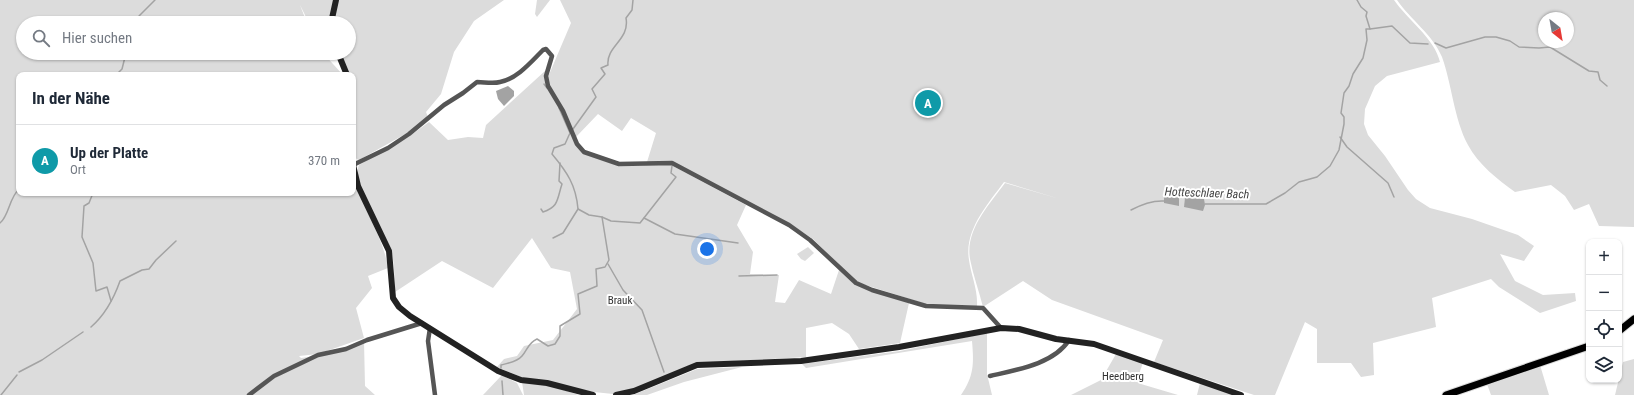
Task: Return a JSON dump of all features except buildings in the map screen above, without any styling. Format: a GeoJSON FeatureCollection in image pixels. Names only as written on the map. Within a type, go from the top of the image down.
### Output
{"type":"FeatureCollection","features":[{"type":"Feature","properties":{"kind":"main road"},"geometry":{"type":"LineString","coordinates":[[1622,329],[1634,319]]}},
{"type":"Feature","properties":{"kind":"main road"},"geometry":{"type":"LineString","coordinates":[[1446,395],[1586,347]]}},
{"type":"Feature","properties":{"kind":"street"},"geometry":{"type":"LineString","coordinates":[[333,16],[336,0]]}},
{"type":"Feature","properties":{"kind":"street"},"geometry":{"type":"LineString","coordinates":[[356,164],[388,148],[409,134],[444,105],[463,94],[477,82],[499,82],[508,79],[526,68],[543,50],[546,49],[552,56],[546,76],[548,86],[560,106],[577,144],[584,152],[619,164],[672,163],[790,225],[810,240],[856,283],[890,296],[926,306],[983,308],[1001,328]]}},
{"type":"Feature","properties":{"kind":"street"},"geometry":{"type":"LineString","coordinates":[[341,60],[346,72]]}},
{"type":"Feature","properties":{"kind":"street"},"geometry":{"type":"LineString","coordinates":[[356,178],[358,186],[389,250],[393,298],[399,307],[498,371],[521,380],[547,383],[592,395]]}},
{"type":"Feature","properties":{"kind":"street"},"geometry":{"type":"LineString","coordinates":[[249,395],[274,376],[318,355],[346,349],[367,340],[422,323]]}},
{"type":"Feature","properties":{"kind":"street"},"geometry":{"type":"LineString","coordinates":[[430,328],[428,341],[435,395]]}},
{"type":"Feature","properties":{"kind":"street"},"geometry":{"type":"LineString","coordinates":[[616,395],[634,391],[697,365],[801,361],[899,347],[1001,328],[1019,329],[1056,339],[1094,344],[1241,395]]}},
{"type":"Feature","properties":{"kind":"street"},"geometry":{"type":"LineString","coordinates":[[990,376],[1027,366],[1049,358],[1065,348],[1069,340]]}},
{"type":"Feature","properties":{"kind":"green space"},"geometry":{"type":"Polygon","coordinates":[[[0,0],[504,0],[474,21],[454,52],[441,94],[426,112],[428,117],[409,132],[359,160],[356,158],[356,72],[348,72],[343,60],[356,60],[356,16],[306,16],[300,5],[304,16],[16,16],[16,60],[329,60],[340,72],[16,72],[16,196],[356,196],[356,184],[377,232],[388,268],[368,276],[372,288],[356,308],[364,338],[318,354],[299,356],[301,358],[315,356],[273,376],[247,395],[0,395],[0,0]]]}},
{"type":"Feature","properties":{"kind":"green space"},"geometry":{"type":"Polygon","coordinates":[[[537,0],[550,0],[537,17],[535,14],[537,0]]]}},
{"type":"Feature","properties":{"kind":"green space"},"geometry":{"type":"Polygon","coordinates":[[[560,0],[1394,0],[1433,45],[1440,62],[1387,76],[1375,86],[1365,109],[1364,124],[1368,135],[1416,199],[1430,208],[1472,219],[1518,235],[1534,246],[1524,261],[1500,254],[1515,281],[1543,295],[1575,293],[1576,301],[1540,313],[1499,287],[1491,279],[1432,298],[1436,327],[1373,343],[1374,375],[1361,377],[1351,363],[1317,363],[1317,329],[1305,322],[1275,395],[1254,395],[1154,362],[1163,340],[1052,300],[1023,281],[983,307],[971,265],[969,248],[975,228],[986,209],[1005,183],[1060,199],[1004,182],[985,208],[974,228],[970,238],[968,249],[969,260],[977,306],[929,305],[856,282],[813,239],[790,224],[673,162],[647,162],[656,133],[631,118],[622,131],[598,114],[576,137],[550,87],[548,77],[571,23],[560,0]]]}},
{"type":"Feature","properties":{"kind":"green space"},"geometry":{"type":"Polygon","coordinates":[[[1397,0],[1634,0],[1634,227],[1599,226],[1589,204],[1574,210],[1565,196],[1551,185],[1515,192],[1489,171],[1477,159],[1463,135],[1442,57],[1433,41],[1397,0]]]}},
{"type":"Feature","properties":{"kind":"green space","name":"Brauk"},"geometry":{"type":"Polygon","coordinates":[[[545,71],[545,83],[557,102],[577,146],[616,164],[627,166],[658,164],[671,165],[746,205],[737,225],[753,252],[750,274],[779,275],[775,302],[785,303],[799,280],[831,294],[839,270],[855,284],[909,303],[900,343],[859,349],[849,334],[832,323],[806,328],[806,357],[697,363],[634,390],[613,394],[594,392],[521,377],[497,367],[504,359],[517,356],[524,346],[553,340],[577,309],[570,272],[551,268],[532,238],[493,288],[442,261],[395,292],[394,265],[391,250],[364,195],[358,174],[359,165],[411,135],[429,122],[448,140],[468,137],[483,138],[486,125],[545,71]]]}},
{"type":"Feature","properties":{"kind":"green space"},"geometry":{"type":"Polygon","coordinates":[[[808,247],[814,253],[805,261],[797,254],[808,247]]]}},
{"type":"Feature","properties":{"kind":"green space"},"geometry":{"type":"Polygon","coordinates":[[[987,333],[987,374],[992,395],[961,395],[971,376],[973,356],[972,341],[806,368],[802,364],[900,351],[987,333]]]}},
{"type":"Feature","properties":{"kind":"green space"},"geometry":{"type":"Polygon","coordinates":[[[364,341],[365,386],[375,395],[250,395],[291,369],[333,351],[364,341]]]}},
{"type":"Feature","properties":{"kind":"green space","name":"Heedberg"},"geometry":{"type":"Polygon","coordinates":[[[1116,354],[1143,363],[1140,371],[1141,384],[1178,395],[1071,395],[1101,380],[1116,354]]]}},
{"type":"Feature","properties":{"kind":"green space"},"geometry":{"type":"Polygon","coordinates":[[[1634,359],[1634,395],[1615,395],[1618,383],[1622,383],[1623,362],[1634,359]]]}},
{"type":"Feature","properties":{"kind":"green space"},"geometry":{"type":"Polygon","coordinates":[[[1540,365],[1549,395],[1491,395],[1487,384],[1540,365]]]}},
{"type":"Feature","properties":{"kind":"green space"},"geometry":{"type":"Polygon","coordinates":[[[742,367],[684,382],[647,395],[633,395],[697,369],[742,367]]]}},
{"type":"Feature","properties":{"kind":"green space"},"geometry":{"type":"Polygon","coordinates":[[[502,375],[517,383],[523,395],[483,395],[502,375]]]}},
{"type":"Feature","properties":{"kind":"green space"},"geometry":{"type":"Polygon","coordinates":[[[522,382],[548,385],[579,395],[524,395],[522,382]]]}},
{"type":"Feature","properties":{"kind":"green space"},"geometry":{"type":"Polygon","coordinates":[[[1200,383],[1236,395],[1197,395],[1200,383]]]}},
{"type":"Feature","properties":{"kind":"shaded area"},"geometry":{"type":"Polygon","coordinates":[[[508,86],[514,91],[514,96],[504,106],[498,99],[496,91],[508,86]]]}},
{"type":"Feature","properties":{"kind":"shaded area"},"geometry":{"type":"Polygon","coordinates":[[[1164,197],[1179,197],[1179,206],[1164,203],[1164,197]]]}},
{"type":"Feature","properties":{"kind":"shaded area"},"geometry":{"type":"Polygon","coordinates":[[[1185,198],[1204,199],[1205,205],[1203,211],[1184,207],[1185,198]]]}},
{"type":"Feature","properties":{"kind":"waterway"},"geometry":{"type":"LineString","coordinates":[[139,16],[155,0]]}},
{"type":"Feature","properties":{"kind":"waterway"},"geometry":{"type":"LineString","coordinates":[[573,129],[596,97],[592,89],[605,74],[601,68],[608,65],[608,58],[625,32],[626,18],[632,10],[633,0]]}},
{"type":"Feature","properties":{"kind":"waterway","name":"Hotteschlaer Bach"},"geometry":{"type":"LineString","coordinates":[[1205,204],[1266,204],[1285,193],[1299,182],[1317,177],[1330,166],[1339,150],[1344,124],[1344,117],[1341,113],[1344,93],[1363,58],[1367,40],[1366,29],[1370,29],[1366,16],[1367,12],[1361,7],[1357,0]]}},
{"type":"Feature","properties":{"kind":"waterway"},"geometry":{"type":"LineString","coordinates":[[1370,29],[1392,26],[1410,43],[1428,44]]}},
{"type":"Feature","properties":{"kind":"waterway"},"geometry":{"type":"LineString","coordinates":[[1435,43],[1446,48],[1485,37],[1496,37],[1510,41],[1519,47],[1550,47],[1589,71],[1598,72],[1600,80],[1607,86]]}},
{"type":"Feature","properties":{"kind":"waterway"},"geometry":{"type":"LineString","coordinates":[[119,72],[122,69],[124,60]]}},
{"type":"Feature","properties":{"kind":"waterway"},"geometry":{"type":"LineString","coordinates":[[544,84],[547,88]]}},
{"type":"Feature","properties":{"kind":"waterway"},"geometry":{"type":"LineString","coordinates":[[501,368],[501,365],[518,360],[530,344],[537,339],[548,346],[555,344],[560,336],[560,326],[580,314],[578,294],[597,286],[596,269],[605,267],[609,260],[602,217],[589,215],[578,209],[577,200],[570,179],[552,154],[554,148],[565,144],[570,133],[559,108]]}},
{"type":"Feature","properties":{"kind":"waterway"},"geometry":{"type":"LineString","coordinates":[[1340,137],[1347,147],[1388,183],[1394,197]]}},
{"type":"Feature","properties":{"kind":"waterway"},"geometry":{"type":"LineString","coordinates":[[541,209],[543,212],[548,210],[557,202],[562,184],[559,181],[560,163]]}},
{"type":"Feature","properties":{"kind":"waterway"},"geometry":{"type":"LineString","coordinates":[[602,217],[611,221],[640,223],[676,177],[671,173],[672,166]]}},
{"type":"Feature","properties":{"kind":"waterway"},"geometry":{"type":"LineString","coordinates":[[0,223],[3,220],[16,193]]}},
{"type":"Feature","properties":{"kind":"waterway"},"geometry":{"type":"LineString","coordinates":[[92,196],[89,203],[84,206],[82,237],[93,263],[96,291],[107,287],[111,301]]}},
{"type":"Feature","properties":{"kind":"waterway","name":"Hotteschlaer Bach"},"geometry":{"type":"LineString","coordinates":[[1131,210],[1147,203],[1165,201]]}},
{"type":"Feature","properties":{"kind":"waterway"},"geometry":{"type":"LineString","coordinates":[[553,238],[563,233],[578,209]]}},
{"type":"Feature","properties":{"kind":"waterway"},"geometry":{"type":"LineString","coordinates":[[644,218],[675,234],[738,243]]}},
{"type":"Feature","properties":{"kind":"waterway"},"geometry":{"type":"LineString","coordinates":[[91,327],[109,306],[120,281],[142,270],[149,269],[156,260],[176,241]]}},
{"type":"Feature","properties":{"kind":"waterway"},"geometry":{"type":"LineString","coordinates":[[608,264],[623,290],[642,310],[664,372]]}},
{"type":"Feature","properties":{"kind":"waterway"},"geometry":{"type":"LineString","coordinates":[[739,276],[777,275]]}},
{"type":"Feature","properties":{"kind":"waterway"},"geometry":{"type":"LineString","coordinates":[[19,372],[42,360],[83,332]]}},
{"type":"Feature","properties":{"kind":"waterway"},"geometry":{"type":"LineString","coordinates":[[1,395],[17,375]]}},
{"type":"Feature","properties":{"kind":"waterway"},"geometry":{"type":"LineString","coordinates":[[502,381],[503,395]]}},
{"type":"Feature","properties":{"kind":"place","name":"Up der Platte"},"geometry":{"type":"Point","coordinates":[928,103]}}]}
